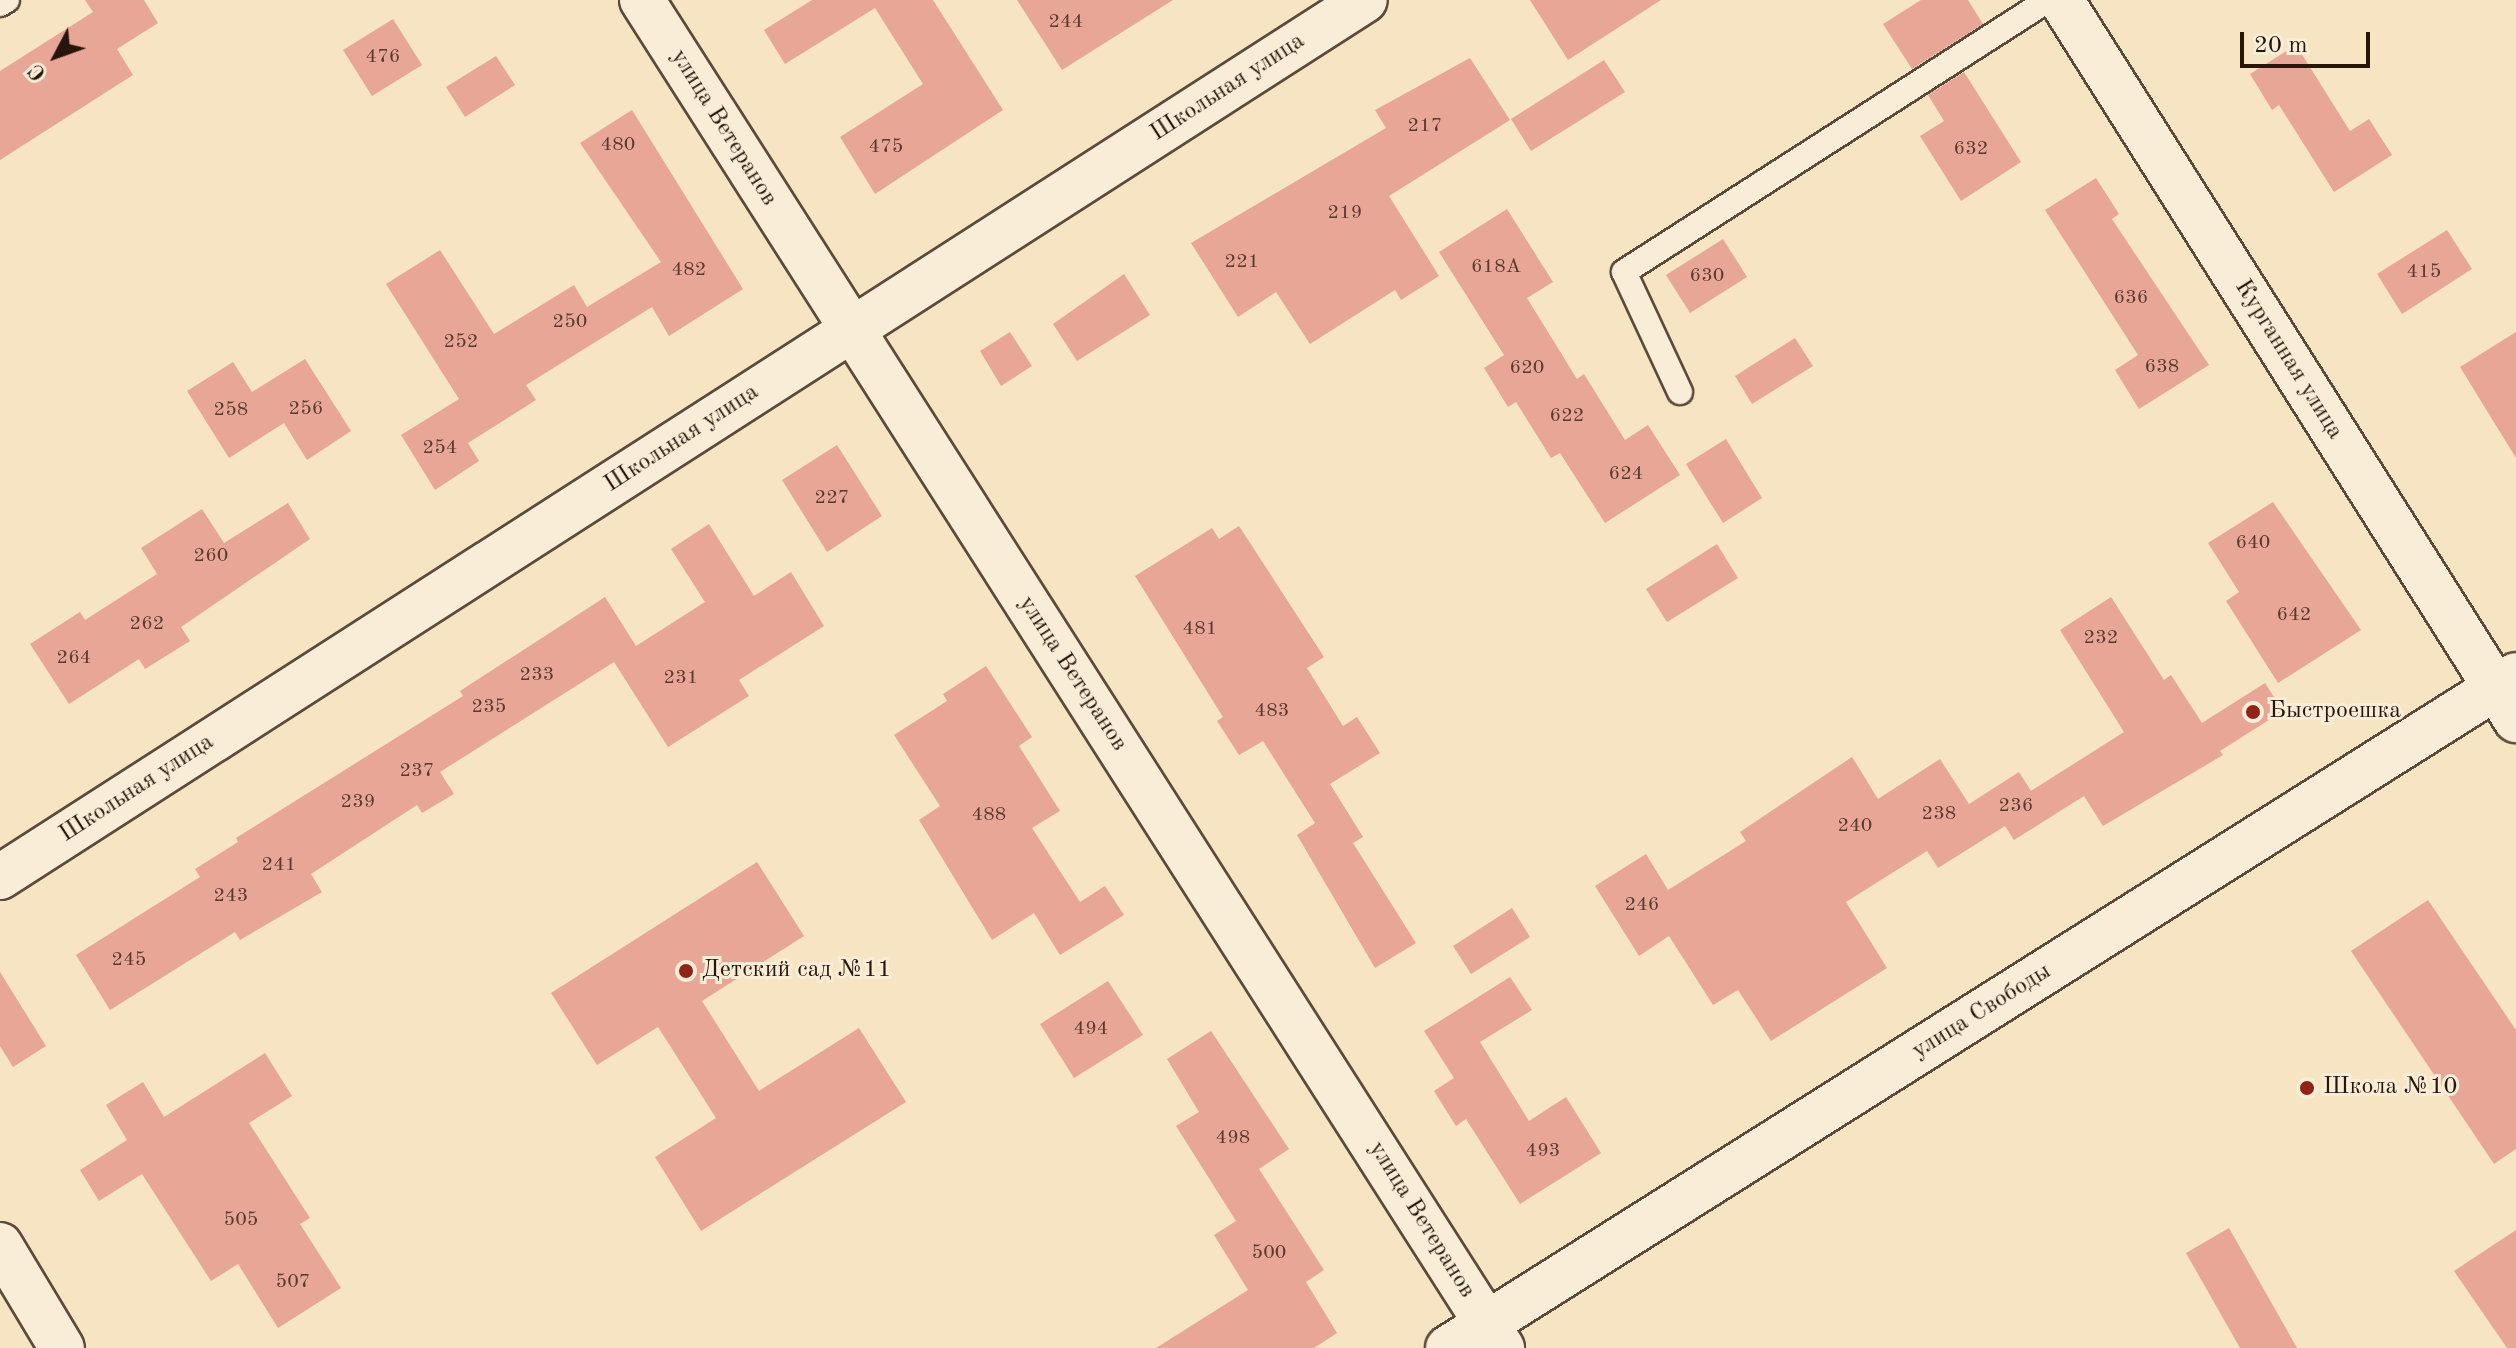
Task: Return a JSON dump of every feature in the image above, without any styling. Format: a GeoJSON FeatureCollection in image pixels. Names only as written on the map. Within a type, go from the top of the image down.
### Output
{"type":"FeatureCollection","features":[{"type":"Feature","properties":{"kind":"street","name":"улица Ветеранов"},"geometry":{"type":"LineString","coordinates":[[642,0],[1494,1336]]}},
{"type":"Feature","properties":{"kind":"street","name":"Школьная улица"},"geometry":{"type":"LineString","coordinates":[[0,877],[1365,0]]}},
{"type":"Feature","properties":{"kind":"street","name":"Курганная улица"},"geometry":{"type":"LineString","coordinates":[[2061,0],[2509,694]]}},
{"type":"Feature","properties":{"kind":"street","name":"улица Свободы"},"geometry":{"type":"LineString","coordinates":[[1448,1348],[1494,1336],[2509,694]]}},
{"type":"Feature","properties":{"kind":"street"},"geometry":{"type":"LineString","coordinates":[[3,1259],[62,1348]]}},
{"type":"Feature","properties":{"kind":"lane"},"geometry":{"type":"LineString","coordinates":[[0,4],[7,0]]}},
{"type":"Feature","properties":{"kind":"lane"},"geometry":{"type":"LineString","coordinates":[[1680,392],[1624,272],[2048,0]]}},
{"type":"Feature","properties":{"kind":"building"},"geometry":{"type":"Polygon","coordinates":[[[85,0],[144,0],[158,23],[117,49],[133,75],[0,160],[0,71],[93,12],[85,0]]]}},
{"type":"Feature","properties":{"kind":"building"},"geometry":{"type":"Polygon","coordinates":[[[812,0],[933,0],[1003,110],[875,194],[840,137],[923,84],[875,8],[785,64],[764,30],[812,0]]]}},
{"type":"Feature","properties":{"kind":"building"},"geometry":{"type":"Polygon","coordinates":[[[1017,0],[1173,0],[1062,70],[1017,0]]]}},
{"type":"Feature","properties":{"kind":"building"},"geometry":{"type":"Polygon","coordinates":[[[1530,0],[1661,0],[1568,60],[1530,0]]]}},
{"type":"Feature","properties":{"kind":"building"},"geometry":{"type":"Polygon","coordinates":[[[1921,0],[1968,0],[1983,24],[1912,69],[1883,24],[1921,0]]]}},
{"type":"Feature","properties":{"kind":"building"},"geometry":{"type":"Polygon","coordinates":[[[393,19],[422,65],[372,96],[343,50],[393,19]]]}},
{"type":"Feature","properties":{"kind":"building"},"geometry":{"type":"Polygon","coordinates":[[[2296,45],[2350,131],[2369,119],[2392,155],[2334,192],[2279,105],[2272,110],[2250,74],[2296,45]]]}},
{"type":"Feature","properties":{"kind":"building"},"geometry":{"type":"Polygon","coordinates":[[[496,56],[515,85],[465,117],[446,87],[496,56]]]}},
{"type":"Feature","properties":{"kind":"building"},"geometry":{"type":"Polygon","coordinates":[[[1470,58],[1510,120],[1389,196],[1439,276],[1401,300],[1395,290],[1310,344],[1276,292],[1238,317],[1191,243],[1386,128],[1375,110],[1470,58]]]}},
{"type":"Feature","properties":{"kind":"building"},"geometry":{"type":"Polygon","coordinates":[[[1604,60],[1625,92],[1531,151],[1511,119],[1604,60]]]}},
{"type":"Feature","properties":{"kind":"building"},"geometry":{"type":"Polygon","coordinates":[[[1964,72],[2021,162],[1961,201],[1920,136],[1944,121],[1928,95],[1964,72]]]}},
{"type":"Feature","properties":{"kind":"building"},"geometry":{"type":"Polygon","coordinates":[[[632,110],[743,289],[669,336],[652,307],[526,385],[536,400],[468,443],[479,461],[435,490],[401,435],[459,399],[386,284],[440,250],[494,334],[574,285],[587,307],[661,262],[580,143],[632,110]]]}},
{"type":"Feature","properties":{"kind":"building"},"geometry":{"type":"Polygon","coordinates":[[[2096,178],[2119,214],[2112,219],[2209,365],[2139,409],[2115,370],[2138,355],[2045,210],[2096,178]]]}},
{"type":"Feature","properties":{"kind":"building"},"geometry":{"type":"Polygon","coordinates":[[[1507,209],[1553,282],[1527,298],[1577,379],[1584,374],[1625,440],[1648,425],[1680,475],[1605,523],[1560,453],[1551,458],[1516,402],[1508,407],[1484,368],[1504,355],[1439,252],[1507,209]]]}},
{"type":"Feature","properties":{"kind":"building"},"geometry":{"type":"Polygon","coordinates":[[[2447,230],[2472,269],[2402,314],[2377,274],[2447,230]]]}},
{"type":"Feature","properties":{"kind":"building"},"geometry":{"type":"Polygon","coordinates":[[[1723,239],[1747,277],[1690,313],[1666,275],[1723,239]]]}},
{"type":"Feature","properties":{"kind":"building"},"geometry":{"type":"Polygon","coordinates":[[[1124,274],[1150,315],[1077,361],[1053,324],[1124,274]]]}},
{"type":"Feature","properties":{"kind":"building"},"geometry":{"type":"Polygon","coordinates":[[[1010,332],[1032,366],[1001,386],[980,351],[1010,332]]]}},
{"type":"Feature","properties":{"kind":"building"},"geometry":{"type":"Polygon","coordinates":[[[2516,332],[2516,458],[2460,367],[2516,332]]]}},
{"type":"Feature","properties":{"kind":"building"},"geometry":{"type":"Polygon","coordinates":[[[1795,338],[1813,366],[1752,404],[1735,376],[1795,338]]]}},
{"type":"Feature","properties":{"kind":"building"},"geometry":{"type":"Polygon","coordinates":[[[305,359],[351,431],[307,460],[284,423],[229,458],[187,391],[233,362],[252,392],[305,359]]]}},
{"type":"Feature","properties":{"kind":"building"},"geometry":{"type":"Polygon","coordinates":[[[1726,439],[1762,498],[1723,523],[1686,464],[1726,439]]]}},
{"type":"Feature","properties":{"kind":"building"},"geometry":{"type":"Polygon","coordinates":[[[837,445],[882,516],[827,552],[782,480],[837,445]]]}},
{"type":"Feature","properties":{"kind":"building"},"geometry":{"type":"Polygon","coordinates":[[[2273,502],[2361,630],[2278,683],[2226,601],[2239,592],[2208,543],[2273,502]]]}},
{"type":"Feature","properties":{"kind":"building"},"geometry":{"type":"Polygon","coordinates":[[[288,503],[310,539],[181,627],[190,641],[145,669],[139,659],[69,704],[30,644],[80,612],[85,620],[157,574],[141,548],[202,509],[224,543],[288,503]]]}},
{"type":"Feature","properties":{"kind":"building"},"geometry":{"type":"Polygon","coordinates":[[[709,524],[754,596],[791,572],[824,626],[739,680],[749,696],[668,747],[614,662],[440,772],[454,794],[422,813],[417,805],[311,874],[322,892],[240,940],[235,932],[110,1010],[76,955],[200,877],[195,869],[238,842],[236,838],[463,696],[460,691],[605,597],[636,646],[705,602],[671,549],[709,524]]]}},
{"type":"Feature","properties":{"kind":"building"},"geometry":{"type":"Polygon","coordinates":[[[1239,526],[1324,657],[1307,668],[1343,726],[1357,717],[1380,753],[1330,784],[1363,837],[1353,843],[1416,943],[1375,968],[1297,835],[1315,823],[1263,741],[1239,755],[1217,721],[1223,717],[1135,576],[1212,528],[1219,539],[1239,526]]]}},
{"type":"Feature","properties":{"kind":"building"},"geometry":{"type":"Polygon","coordinates":[[[1717,544],[1738,578],[1667,622],[1646,589],[1717,544]]]}},
{"type":"Feature","properties":{"kind":"building"},"geometry":{"type":"Polygon","coordinates":[[[2111,597],[2164,680],[2171,675],[2202,723],[2265,683],[2283,711],[2220,751],[2223,755],[2103,826],[2084,796],[2014,840],[2005,826],[1938,868],[1927,851],[1846,902],[1887,968],[1771,1041],[1738,990],[1713,1005],[1669,936],[1639,956],[1595,886],[1646,854],[1668,890],[1746,841],[1740,832],[1852,757],[1878,799],[1940,759],[1969,804],[2019,772],[2031,791],[2124,732],[2060,630],[2111,597]]]}},
{"type":"Feature","properties":{"kind":"building"},"geometry":{"type":"Polygon","coordinates":[[[986,666],[1032,737],[1019,746],[1060,811],[1032,828],[1080,902],[1105,886],[1124,915],[1060,955],[1034,913],[992,940],[919,820],[940,806],[894,735],[947,701],[943,694],[986,666]]]}},
{"type":"Feature","properties":{"kind":"building"},"geometry":{"type":"Polygon","coordinates":[[[757,862],[804,936],[702,1001],[759,1091],[859,1028],[906,1102],[701,1231],[655,1157],[716,1118],[658,1027],[597,1065],[551,993],[757,862]]]}},
{"type":"Feature","properties":{"kind":"building"},"geometry":{"type":"Polygon","coordinates":[[[2428,900],[2516,1030],[2516,1149],[2494,1164],[2351,951],[2428,900]]]}},
{"type":"Feature","properties":{"kind":"building"},"geometry":{"type":"Polygon","coordinates":[[[1512,908],[1530,937],[1471,974],[1453,946],[1512,908]]]}},
{"type":"Feature","properties":{"kind":"building"},"geometry":{"type":"Polygon","coordinates":[[[0,972],[46,1046],[13,1067],[0,1046],[0,972]]]}},
{"type":"Feature","properties":{"kind":"building"},"geometry":{"type":"Polygon","coordinates":[[[1510,977],[1532,1010],[1480,1042],[1529,1121],[1566,1097],[1601,1153],[1520,1204],[1466,1119],[1456,1126],[1434,1091],[1454,1078],[1424,1031],[1510,977]]]}},
{"type":"Feature","properties":{"kind":"building"},"geometry":{"type":"Polygon","coordinates":[[[1108,981],[1143,1035],[1074,1078],[1040,1024],[1108,981]]]}},
{"type":"Feature","properties":{"kind":"building"},"geometry":{"type":"Polygon","coordinates":[[[1211,1031],[1289,1149],[1259,1169],[1324,1270],[1306,1282],[1337,1333],[1314,1348],[1156,1348],[1248,1290],[1214,1235],[1236,1221],[1176,1126],[1199,1112],[1167,1059],[1211,1031]]]}},
{"type":"Feature","properties":{"kind":"building"},"geometry":{"type":"Polygon","coordinates":[[[265,1053],[292,1096],[249,1123],[310,1218],[300,1224],[341,1288],[278,1328],[238,1264],[211,1281],[142,1174],[99,1201],[80,1170],[127,1140],[106,1105],[143,1082],[164,1117],[265,1053]]]}},
{"type":"Feature","properties":{"kind":"building"},"geometry":{"type":"Polygon","coordinates":[[[2229,1228],[2297,1348],[2240,1348],[2186,1253],[2229,1228]]]}},
{"type":"Feature","properties":{"kind":"building"},"geometry":{"type":"Polygon","coordinates":[[[2516,1230],[2516,1348],[2507,1348],[2454,1271],[2516,1230]]]}},
{"type":"Feature","properties":{"kind":"place","name":"Быстроешка"},"geometry":{"type":"Point","coordinates":[2253,712]}},
{"type":"Feature","properties":{"kind":"place","name":"Детский сад №11"},"geometry":{"type":"Point","coordinates":[686,971]}},
{"type":"Feature","properties":{"kind":"place","name":"Школа №10"},"geometry":{"type":"Point","coordinates":[2307,1088]}}]}
